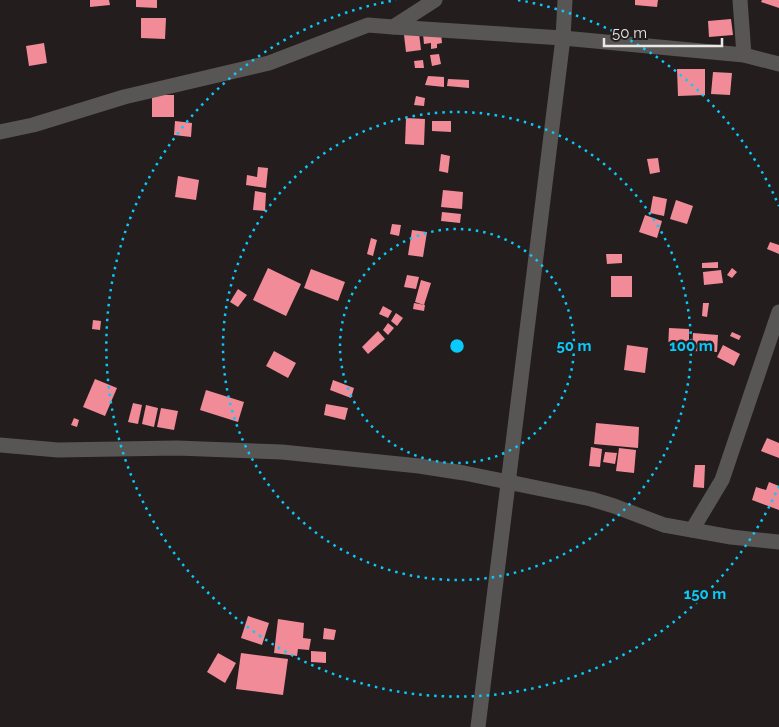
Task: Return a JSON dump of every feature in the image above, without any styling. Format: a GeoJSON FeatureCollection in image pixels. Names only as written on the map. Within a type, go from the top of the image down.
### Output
{"type":"FeatureCollection","features":[{"type":"Feature","properties":{"kind":"street"},"geometry":{"type":"LineString","coordinates":[[393,27],[435,0]]}},
{"type":"Feature","properties":{"kind":"street"},"geometry":{"type":"LineString","coordinates":[[478,727],[563,38],[566,0]]}},
{"type":"Feature","properties":{"kind":"street"},"geometry":{"type":"LineString","coordinates":[[740,0],[744,55]]}},
{"type":"Feature","properties":{"kind":"street"},"geometry":{"type":"LineString","coordinates":[[0,132],[33,125],[124,97],[269,63],[368,25],[563,38],[744,55],[779,64]]}},
{"type":"Feature","properties":{"kind":"street"},"geometry":{"type":"LineString","coordinates":[[692,530],[722,480],[779,312]]}},
{"type":"Feature","properties":{"kind":"street"},"geometry":{"type":"LineString","coordinates":[[0,445],[58,450],[177,448],[282,452],[419,466],[464,473],[591,499],[664,525],[731,537],[779,542]]}},
{"type":"Feature","properties":{"kind":"building"},"geometry":{"type":"Polygon","coordinates":[[[90,0],[109,0],[110,5],[90,7],[90,0]]]}},
{"type":"Feature","properties":{"kind":"building"},"geometry":{"type":"Polygon","coordinates":[[[136,0],[157,0],[157,8],[136,7],[136,0]]]}},
{"type":"Feature","properties":{"kind":"building"},"geometry":{"type":"Polygon","coordinates":[[[635,0],[658,0],[657,7],[635,5],[635,0]]]}},
{"type":"Feature","properties":{"kind":"building"},"geometry":{"type":"Polygon","coordinates":[[[762,0],[779,0],[779,8],[761,2],[762,0]]]}},
{"type":"Feature","properties":{"kind":"building"},"geometry":{"type":"Polygon","coordinates":[[[141,18],[166,18],[165,39],[141,38],[141,18]]]}},
{"type":"Feature","properties":{"kind":"building"},"geometry":{"type":"Polygon","coordinates":[[[731,19],[733,35],[709,37],[708,21],[731,19]]]}},
{"type":"Feature","properties":{"kind":"building"},"geometry":{"type":"Polygon","coordinates":[[[419,33],[421,50],[406,52],[404,35],[419,33]]]}},
{"type":"Feature","properties":{"kind":"building"},"geometry":{"type":"Polygon","coordinates":[[[441,33],[442,43],[437,44],[437,48],[431,49],[431,43],[424,44],[423,34],[441,33]]]}},
{"type":"Feature","properties":{"kind":"building"},"geometry":{"type":"Polygon","coordinates":[[[44,43],[47,63],[29,66],[26,46],[44,43]]]}},
{"type":"Feature","properties":{"kind":"building"},"geometry":{"type":"Polygon","coordinates":[[[439,54],[441,64],[432,66],[430,55],[439,54]]]}},
{"type":"Feature","properties":{"kind":"building"},"geometry":{"type":"Polygon","coordinates":[[[423,60],[424,68],[415,68],[414,61],[423,60]]]}},
{"type":"Feature","properties":{"kind":"building"},"geometry":{"type":"Polygon","coordinates":[[[677,69],[705,69],[705,95],[678,96],[677,69]]]}},
{"type":"Feature","properties":{"kind":"building"},"geometry":{"type":"Polygon","coordinates":[[[713,72],[732,73],[730,95],[711,94],[713,72]]]}},
{"type":"Feature","properties":{"kind":"building"},"geometry":{"type":"Polygon","coordinates":[[[428,76],[444,77],[444,87],[425,85],[428,76]]]}},
{"type":"Feature","properties":{"kind":"building"},"geometry":{"type":"Polygon","coordinates":[[[448,79],[469,80],[469,88],[447,86],[448,79]]]}},
{"type":"Feature","properties":{"kind":"building"},"geometry":{"type":"Polygon","coordinates":[[[152,95],[174,95],[174,117],[152,117],[152,95]]]}},
{"type":"Feature","properties":{"kind":"building"},"geometry":{"type":"Polygon","coordinates":[[[416,96],[425,98],[424,106],[414,105],[416,96]]]}},
{"type":"Feature","properties":{"kind":"building"},"geometry":{"type":"Polygon","coordinates":[[[406,118],[425,119],[424,145],[405,144],[406,118]]]}},
{"type":"Feature","properties":{"kind":"building"},"geometry":{"type":"Polygon","coordinates":[[[175,121],[192,123],[191,137],[174,135],[175,121]]]}},
{"type":"Feature","properties":{"kind":"building"},"geometry":{"type":"Polygon","coordinates":[[[432,121],[451,121],[451,132],[432,131],[432,121]]]}},
{"type":"Feature","properties":{"kind":"building"},"geometry":{"type":"Polygon","coordinates":[[[441,154],[450,156],[448,173],[439,171],[441,154]]]}},
{"type":"Feature","properties":{"kind":"building"},"geometry":{"type":"Polygon","coordinates":[[[658,158],[660,172],[650,174],[647,159],[658,158]]]}},
{"type":"Feature","properties":{"kind":"building"},"geometry":{"type":"Polygon","coordinates":[[[258,167],[268,168],[266,188],[246,185],[247,175],[257,177],[258,167]]]}},
{"type":"Feature","properties":{"kind":"building"},"geometry":{"type":"Polygon","coordinates":[[[178,176],[199,180],[196,200],[175,197],[178,176]]]}},
{"type":"Feature","properties":{"kind":"building"},"geometry":{"type":"Polygon","coordinates":[[[443,190],[463,192],[462,209],[441,207],[443,190]]]}},
{"type":"Feature","properties":{"kind":"building"},"geometry":{"type":"Polygon","coordinates":[[[255,191],[266,193],[265,211],[253,210],[255,191]]]}},
{"type":"Feature","properties":{"kind":"building"},"geometry":{"type":"Polygon","coordinates":[[[653,196],[667,199],[664,216],[650,213],[653,196]]]}},
{"type":"Feature","properties":{"kind":"building"},"geometry":{"type":"Polygon","coordinates":[[[676,200],[693,206],[687,224],[670,219],[676,200]]]}},
{"type":"Feature","properties":{"kind":"building"},"geometry":{"type":"Polygon","coordinates":[[[442,212],[461,214],[460,223],[441,221],[442,212]]]}},
{"type":"Feature","properties":{"kind":"building"},"geometry":{"type":"Polygon","coordinates":[[[645,215],[662,221],[657,238],[639,232],[645,215]]]}},
{"type":"Feature","properties":{"kind":"building"},"geometry":{"type":"Polygon","coordinates":[[[392,224],[401,225],[399,236],[390,234],[392,224]]]}},
{"type":"Feature","properties":{"kind":"building"},"geometry":{"type":"Polygon","coordinates":[[[412,230],[427,232],[423,257],[408,255],[412,230]]]}},
{"type":"Feature","properties":{"kind":"building"},"geometry":{"type":"Polygon","coordinates":[[[371,238],[377,240],[373,256],[367,254],[371,238]]]}},
{"type":"Feature","properties":{"kind":"building"},"geometry":{"type":"Polygon","coordinates":[[[770,242],[779,245],[779,254],[767,249],[770,242]]]}},
{"type":"Feature","properties":{"kind":"building"},"geometry":{"type":"Polygon","coordinates":[[[606,254],[622,254],[622,263],[607,264],[606,254]]]}},
{"type":"Feature","properties":{"kind":"building"},"geometry":{"type":"Polygon","coordinates":[[[718,262],[718,268],[702,268],[702,263],[718,262]]]}},
{"type":"Feature","properties":{"kind":"building"},"geometry":{"type":"Polygon","coordinates":[[[268,268],[301,284],[286,316],[253,300],[268,268]]]}},
{"type":"Feature","properties":{"kind":"building"},"geometry":{"type":"Polygon","coordinates":[[[732,268],[737,272],[732,278],[727,275],[732,268]]]}},
{"type":"Feature","properties":{"kind":"building"},"geometry":{"type":"Polygon","coordinates":[[[311,269],[345,282],[338,301],[304,288],[311,269]]]}},
{"type":"Feature","properties":{"kind":"building"},"geometry":{"type":"Polygon","coordinates":[[[721,270],[723,283],[704,285],[703,272],[721,270]]]}},
{"type":"Feature","properties":{"kind":"building"},"geometry":{"type":"Polygon","coordinates":[[[407,275],[419,277],[416,289],[404,287],[407,275]]]}},
{"type":"Feature","properties":{"kind":"building"},"geometry":{"type":"Polygon","coordinates":[[[611,276],[632,276],[632,297],[611,297],[611,276]]]}},
{"type":"Feature","properties":{"kind":"building"},"geometry":{"type":"Polygon","coordinates":[[[421,280],[431,283],[424,305],[415,302],[421,280]]]}},
{"type":"Feature","properties":{"kind":"building"},"geometry":{"type":"Polygon","coordinates":[[[238,289],[247,295],[238,307],[230,302],[238,289]]]}},
{"type":"Feature","properties":{"kind":"building"},"geometry":{"type":"Polygon","coordinates":[[[414,303],[425,305],[424,311],[413,309],[414,303]]]}},
{"type":"Feature","properties":{"kind":"building"},"geometry":{"type":"Polygon","coordinates":[[[703,303],[709,303],[707,317],[702,316],[703,303]]]}},
{"type":"Feature","properties":{"kind":"building"},"geometry":{"type":"Polygon","coordinates":[[[383,306],[392,311],[388,318],[379,314],[383,306]]]}},
{"type":"Feature","properties":{"kind":"building"},"geometry":{"type":"Polygon","coordinates":[[[396,313],[403,318],[397,326],[391,321],[396,313]]]}},
{"type":"Feature","properties":{"kind":"building"},"geometry":{"type":"Polygon","coordinates":[[[93,320],[101,321],[100,330],[92,329],[93,320]]]}},
{"type":"Feature","properties":{"kind":"building"},"geometry":{"type":"Polygon","coordinates":[[[388,323],[394,328],[388,335],[383,330],[388,323]]]}},
{"type":"Feature","properties":{"kind":"building"},"geometry":{"type":"Polygon","coordinates":[[[669,328],[689,329],[689,350],[668,350],[669,328]]]}},
{"type":"Feature","properties":{"kind":"building"},"geometry":{"type":"Polygon","coordinates":[[[378,331],[385,339],[368,354],[362,347],[378,331]]]}},
{"type":"Feature","properties":{"kind":"building"},"geometry":{"type":"Polygon","coordinates":[[[732,332],[741,336],[739,340],[730,336],[732,332]]]}},
{"type":"Feature","properties":{"kind":"building"},"geometry":{"type":"Polygon","coordinates":[[[693,333],[718,335],[717,352],[692,351],[693,333]]]}},
{"type":"Feature","properties":{"kind":"building"},"geometry":{"type":"Polygon","coordinates":[[[627,345],[648,348],[645,373],[624,370],[627,345]]]}},
{"type":"Feature","properties":{"kind":"building"},"geometry":{"type":"Polygon","coordinates":[[[723,345],[740,354],[734,366],[717,357],[723,345]]]}},
{"type":"Feature","properties":{"kind":"building"},"geometry":{"type":"Polygon","coordinates":[[[274,351],[296,363],[288,378],[266,366],[274,351]]]}},
{"type":"Feature","properties":{"kind":"building"},"geometry":{"type":"Polygon","coordinates":[[[95,379],[117,388],[105,416],[83,407],[95,379]]]}},
{"type":"Feature","properties":{"kind":"building"},"geometry":{"type":"Polygon","coordinates":[[[333,380],[354,388],[351,398],[330,390],[333,380]]]}},
{"type":"Feature","properties":{"kind":"building"},"geometry":{"type":"Polygon","coordinates":[[[206,390],[244,402],[238,422],[200,410],[206,390]]]}},
{"type":"Feature","properties":{"kind":"building"},"geometry":{"type":"Polygon","coordinates":[[[133,403],[142,405],[138,424],[128,422],[133,403]]]}},
{"type":"Feature","properties":{"kind":"building"},"geometry":{"type":"Polygon","coordinates":[[[326,404],[348,408],[345,420],[324,415],[326,404]]]}},
{"type":"Feature","properties":{"kind":"building"},"geometry":{"type":"Polygon","coordinates":[[[146,405],[158,408],[154,427],[142,424],[146,405]]]}},
{"type":"Feature","properties":{"kind":"building"},"geometry":{"type":"Polygon","coordinates":[[[161,408],[178,411],[174,430],[157,427],[161,408]]]}},
{"type":"Feature","properties":{"kind":"building"},"geometry":{"type":"Polygon","coordinates":[[[74,418],[79,420],[77,427],[71,425],[74,418]]]}},
{"type":"Feature","properties":{"kind":"building"},"geometry":{"type":"Polygon","coordinates":[[[596,423],[639,427],[638,448],[594,444],[596,423]]]}},
{"type":"Feature","properties":{"kind":"building"},"geometry":{"type":"Polygon","coordinates":[[[767,438],[779,443],[779,458],[761,451],[767,438]]]}},
{"type":"Feature","properties":{"kind":"building"},"geometry":{"type":"Polygon","coordinates":[[[591,447],[602,449],[600,467],[589,466],[591,447]]]}},
{"type":"Feature","properties":{"kind":"building"},"geometry":{"type":"Polygon","coordinates":[[[619,448],[636,450],[634,473],[616,471],[619,448]]]}},
{"type":"Feature","properties":{"kind":"building"},"geometry":{"type":"Polygon","coordinates":[[[605,452],[617,453],[615,464],[603,462],[605,452]]]}},
{"type":"Feature","properties":{"kind":"building"},"geometry":{"type":"Polygon","coordinates":[[[695,465],[705,465],[704,488],[693,487],[695,465]]]}},
{"type":"Feature","properties":{"kind":"building"},"geometry":{"type":"Polygon","coordinates":[[[769,482],[779,486],[779,510],[752,500],[756,487],[766,490],[769,482]]]}},
{"type":"Feature","properties":{"kind":"building"},"geometry":{"type":"Polygon","coordinates":[[[248,616],[269,623],[262,645],[241,638],[248,616]]]}},
{"type":"Feature","properties":{"kind":"building"},"geometry":{"type":"Polygon","coordinates":[[[278,619],[304,623],[303,638],[311,639],[309,650],[298,649],[297,656],[274,653],[278,619]]]}},
{"type":"Feature","properties":{"kind":"building"},"geometry":{"type":"Polygon","coordinates":[[[324,628],[336,630],[334,640],[323,639],[324,628]]]}},
{"type":"Feature","properties":{"kind":"building"},"geometry":{"type":"Polygon","coordinates":[[[311,651],[326,652],[326,663],[311,662],[311,651]]]}},
{"type":"Feature","properties":{"kind":"building"},"geometry":{"type":"Polygon","coordinates":[[[218,653],[236,663],[225,683],[207,672],[218,653]]]}},
{"type":"Feature","properties":{"kind":"building"},"geometry":{"type":"Polygon","coordinates":[[[241,653],[288,659],[283,695],[236,689],[241,653]]]}}]}
